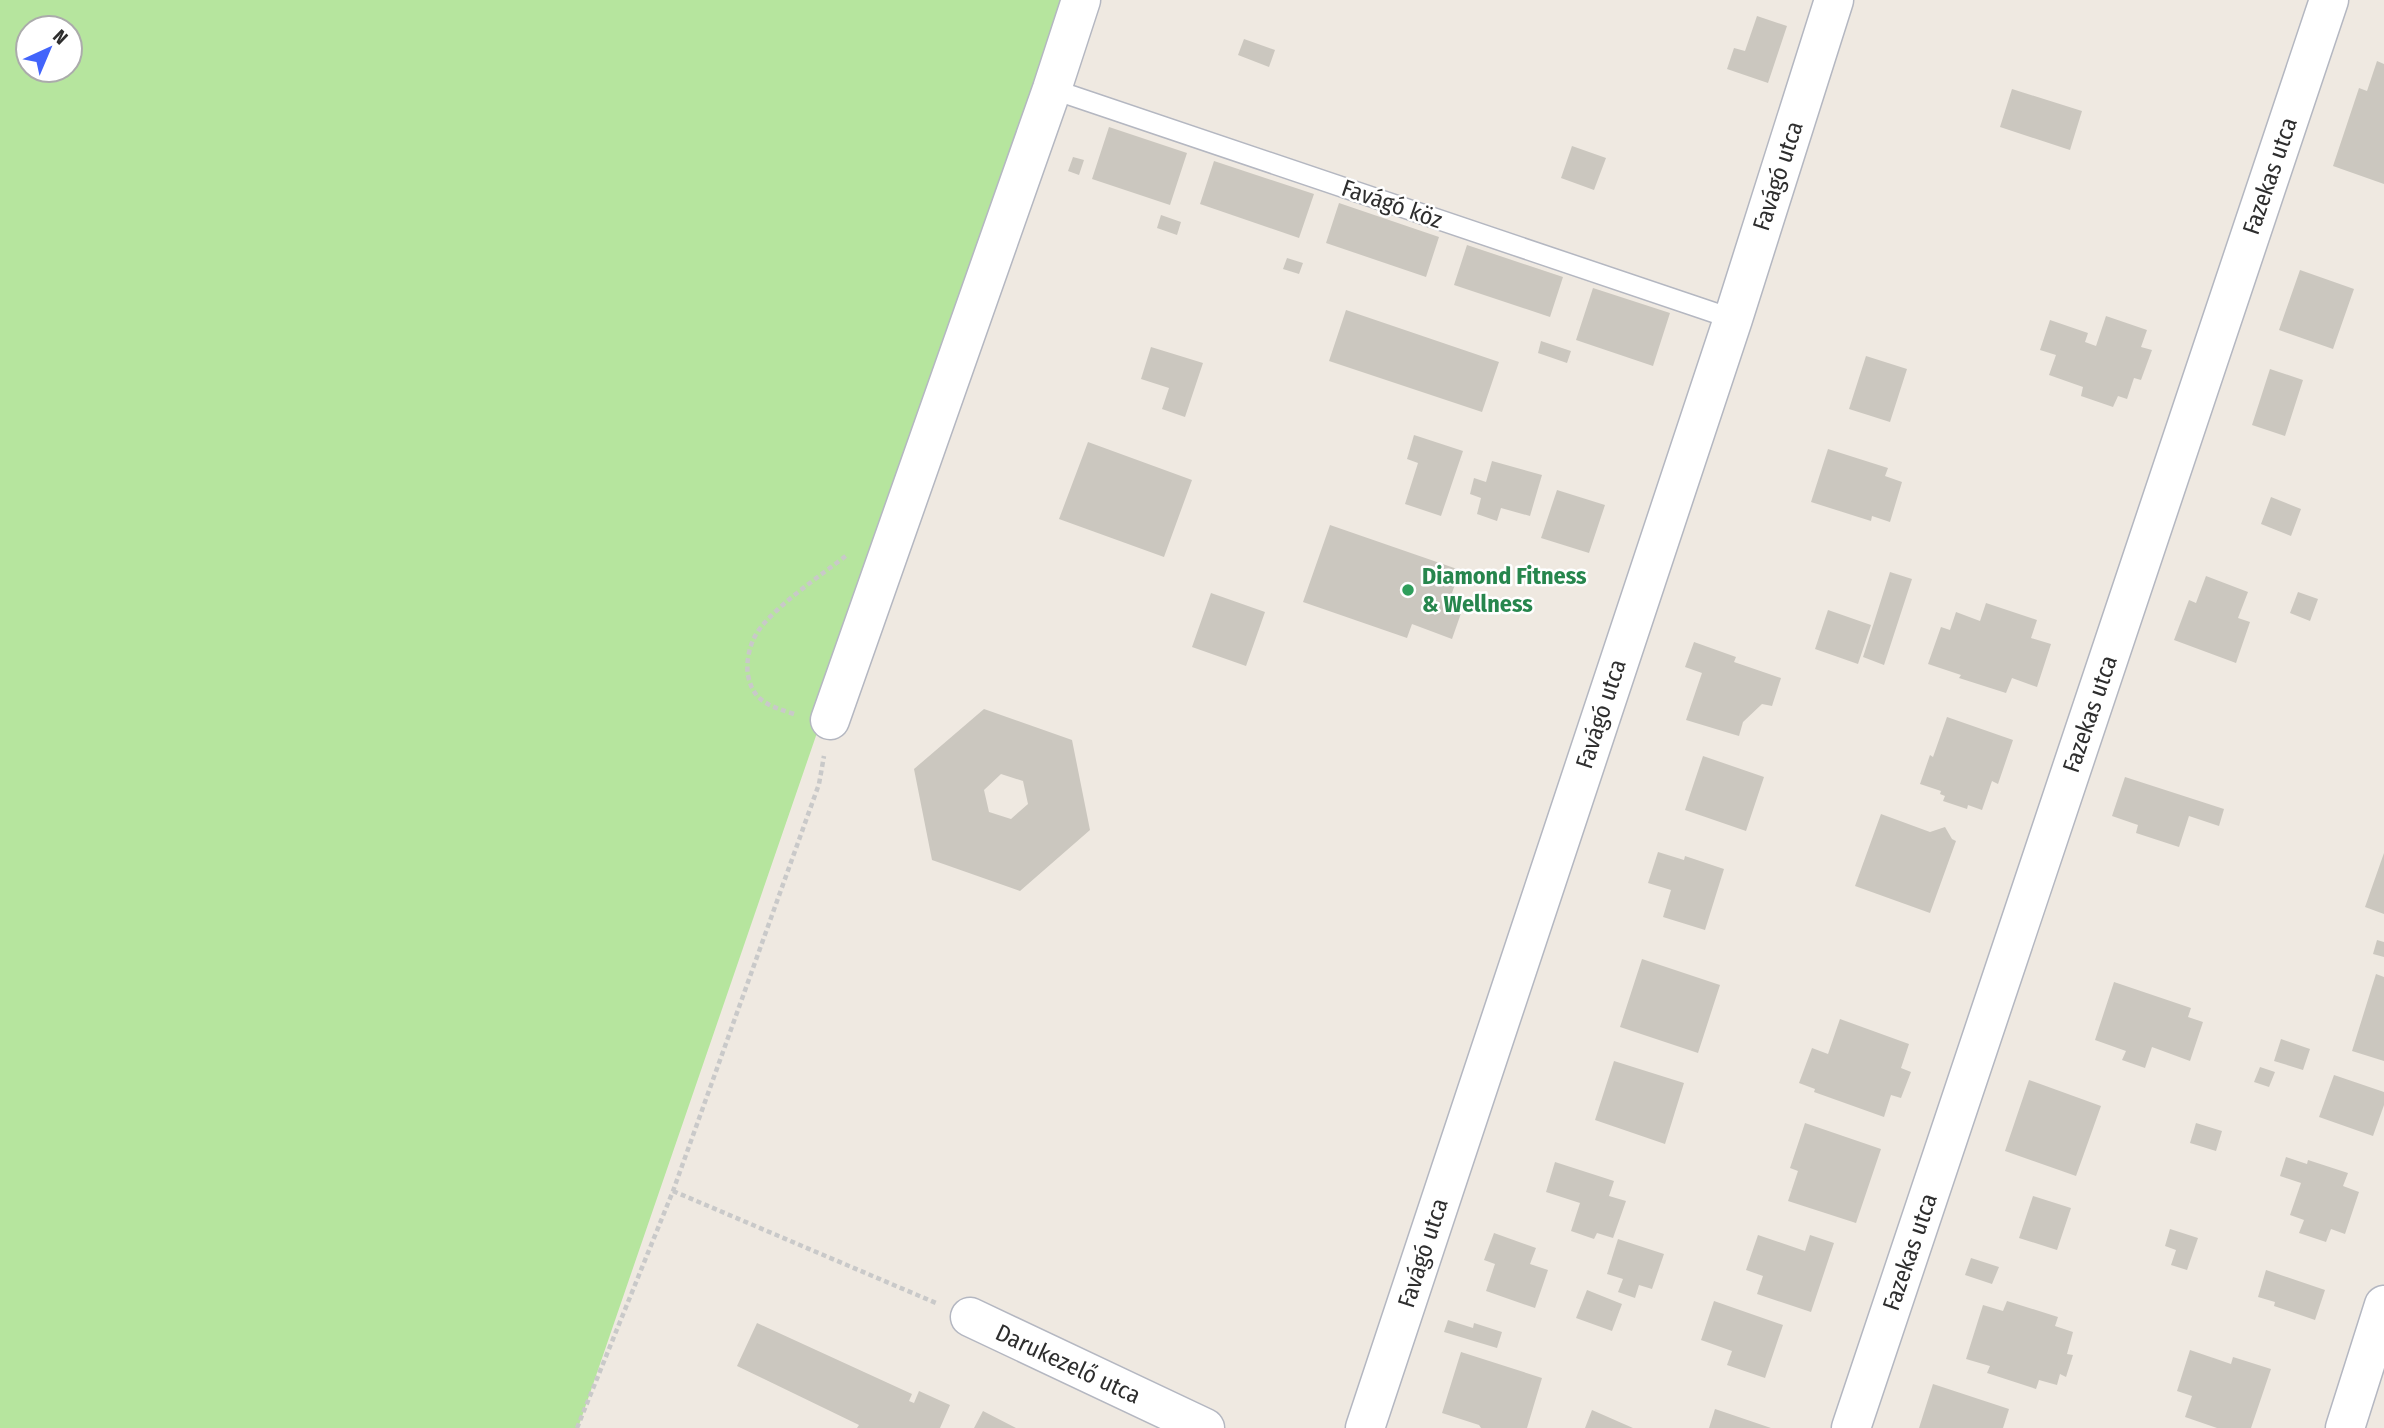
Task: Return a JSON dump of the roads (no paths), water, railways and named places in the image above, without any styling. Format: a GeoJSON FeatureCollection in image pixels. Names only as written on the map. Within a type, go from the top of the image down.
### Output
{"type":"FeatureCollection","features":[{"type":"Feature","properties":{"kind":"street"},"geometry":{"type":"LineString","coordinates":[[830,720],[1081,0]]}},
{"type":"Feature","properties":{"kind":"street","name":"Favágó utca"},"geometry":{"type":"LineString","coordinates":[[1365,1428],[1733,319],[1834,0]]}},
{"type":"Feature","properties":{"kind":"street","name":"Fazekas utca"},"geometry":{"type":"LineString","coordinates":[[1851,1428],[2329,0]]}},
{"type":"Feature","properties":{"kind":"street"},"geometry":{"type":"LineString","coordinates":[[2345,1428],[2384,1305]]}},
{"type":"Feature","properties":{"kind":"street","name":"Darukezelő utca"},"geometry":{"type":"LineString","coordinates":[[970,1317],[1205,1428]]}},
{"type":"Feature","properties":{"kind":"lane","name":"Favágó köz"},"geometry":{"type":"LineString","coordinates":[[1052,89],[1733,319]]}},
{"type":"Feature","properties":{"kind":"place","name":"Diamond Fitness & Wellness"},"geometry":{"type":"Point","coordinates":[1408,590]}}]}
